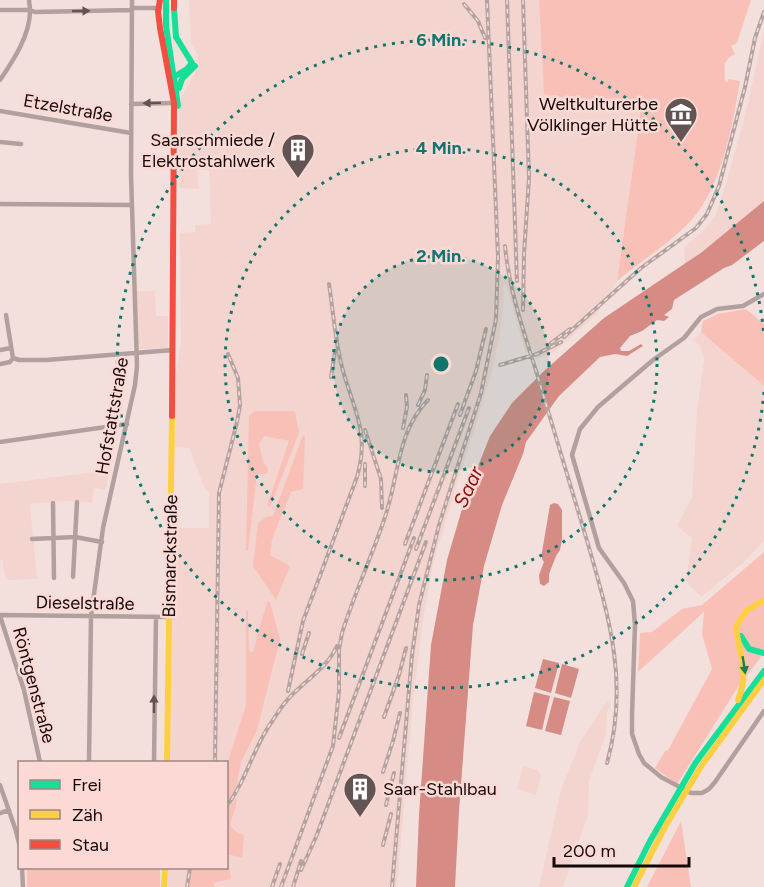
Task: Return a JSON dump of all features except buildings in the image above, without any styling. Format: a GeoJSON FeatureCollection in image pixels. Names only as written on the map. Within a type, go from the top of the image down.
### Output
{"type":"FeatureCollection","features":[{"type":"Feature","properties":{"kind":"main road"},"geometry":{"type":"LineString","coordinates":[[160,0],[158,10],[160,28],[173,75]]}},
{"type":"Feature","properties":{"kind":"main road"},"geometry":{"type":"LineString","coordinates":[[166,0],[165,11],[173,75]]}},
{"type":"Feature","properties":{"kind":"main road"},"geometry":{"type":"LineString","coordinates":[[173,75],[192,63],[175,33],[174,4]]}},
{"type":"Feature","properties":{"kind":"main road"},"geometry":{"type":"LineString","coordinates":[[169,42],[178,67],[182,68],[187,64],[187,52]]}},
{"type":"Feature","properties":{"kind":"main road"},"geometry":{"type":"LineString","coordinates":[[178,93],[181,82],[196,64],[193,55],[187,52]]}},
{"type":"Feature","properties":{"kind":"main road","name":"Bismarckstraße"},"geometry":{"type":"LineString","coordinates":[[173,75],[178,93],[174,202]]}},
{"type":"Feature","properties":{"kind":"main road","name":"Bismarckstraße"},"geometry":{"type":"LineString","coordinates":[[167,761],[173,350],[173,75]]}},
{"type":"Feature","properties":{"kind":"main road"},"geometry":{"type":"LineString","coordinates":[[627,887],[739,698],[745,680],[744,662],[736,627],[746,611],[764,600]]}},
{"type":"Feature","properties":{"kind":"main road"},"geometry":{"type":"LineString","coordinates":[[764,606],[745,618],[740,634],[746,647],[758,653],[764,653]]}},
{"type":"Feature","properties":{"kind":"main road"},"geometry":{"type":"LineString","coordinates":[[727,720],[764,671]]}},
{"type":"Feature","properties":{"kind":"main road"},"geometry":{"type":"LineString","coordinates":[[699,764],[764,680]]}},
{"type":"Feature","properties":{"kind":"main road"},"geometry":{"type":"LineString","coordinates":[[634,887],[663,824]]}},
{"type":"Feature","properties":{"kind":"main road"},"geometry":{"type":"LineString","coordinates":[[165,869],[165,887]]}},
{"type":"Feature","properties":{"kind":"street"},"geometry":{"type":"LineString","coordinates":[[0,80],[20,48],[26,33],[30,10],[28,0]]}},
{"type":"Feature","properties":{"kind":"street","name":"Hofstattstraße"},"geometry":{"type":"LineString","coordinates":[[90,761],[91,616],[102,542],[136,376],[138,352],[134,300],[132,205],[132,0]]}},
{"type":"Feature","properties":{"kind":"street"},"geometry":{"type":"LineString","coordinates":[[0,10],[35,12],[132,9],[174,4]]}},
{"type":"Feature","properties":{"kind":"street"},"geometry":{"type":"LineString","coordinates":[[131,104],[174,103]]}},
{"type":"Feature","properties":{"kind":"street","name":"Etzelstraße"},"geometry":{"type":"LineString","coordinates":[[0,111],[131,133]]}},
{"type":"Feature","properties":{"kind":"street"},"geometry":{"type":"LineString","coordinates":[[0,142],[21,144]]}},
{"type":"Feature","properties":{"kind":"street"},"geometry":{"type":"LineString","coordinates":[[0,204],[132,205]]}},
{"type":"Feature","properties":{"kind":"street"},"geometry":{"type":"LineString","coordinates":[[764,294],[742,306],[708,312],[696,321],[684,338],[653,360],[598,407],[577,436],[573,462],[599,548],[624,583],[633,601],[635,624],[632,734],[645,763],[673,784],[691,793],[702,794],[716,782],[764,711]]}},
{"type":"Feature","properties":{"kind":"street"},"geometry":{"type":"LineString","coordinates":[[6,315],[13,358]]}},
{"type":"Feature","properties":{"kind":"street"},"geometry":{"type":"LineString","coordinates":[[0,350],[11,348]]}},
{"type":"Feature","properties":{"kind":"street"},"geometry":{"type":"LineString","coordinates":[[13,358],[46,360],[173,350]]}},
{"type":"Feature","properties":{"kind":"street"},"geometry":{"type":"LineString","coordinates":[[0,364],[10,362],[13,358]]}},
{"type":"Feature","properties":{"kind":"street"},"geometry":{"type":"LineString","coordinates":[[0,442],[126,424]]}},
{"type":"Feature","properties":{"kind":"street"},"geometry":{"type":"LineString","coordinates":[[73,577],[77,502]]}},
{"type":"Feature","properties":{"kind":"street"},"geometry":{"type":"LineString","coordinates":[[53,503],[54,578]]}},
{"type":"Feature","properties":{"kind":"street"},"geometry":{"type":"LineString","coordinates":[[32,539],[75,537],[102,542]]}},
{"type":"Feature","properties":{"kind":"street","name":"Dieselstraße"},"geometry":{"type":"LineString","coordinates":[[0,615],[169,617]]}},
{"type":"Feature","properties":{"kind":"street","name":"Röntgenstraße"},"geometry":{"type":"LineString","coordinates":[[0,615],[24,690],[40,761]]}},
{"type":"Feature","properties":{"kind":"street","name":"Bismarckstraße"},"geometry":{"type":"LineString","coordinates":[[154,761],[156,617]]}},
{"type":"Feature","properties":{"kind":"street"},"geometry":{"type":"LineString","coordinates":[[0,785],[18,840]]}},
{"type":"Feature","properties":{"kind":"street"},"geometry":{"type":"LineString","coordinates":[[0,813],[9,810]]}},
{"type":"Feature","properties":{"kind":"street"},"geometry":{"type":"LineString","coordinates":[[22,869],[23,887]]}},
{"type":"Feature","properties":{"kind":"shaded area"},"geometry":{"type":"Polygon","coordinates":[[[189,0],[539,0],[544,93],[641,109],[617,281],[596,315],[554,352],[536,359],[533,349],[525,352],[506,285],[503,285],[504,302],[500,334],[492,372],[435,556],[424,613],[413,702],[397,887],[168,887],[168,869],[228,869],[228,761],[170,761],[174,528],[209,528],[209,492],[206,491],[189,448],[175,447],[176,374],[181,342],[180,233],[195,232],[195,225],[211,224],[209,170],[197,170],[199,189],[179,188],[179,101],[198,67],[198,56],[191,43],[189,0]]]}},
{"type":"Feature","properties":{"kind":"shaded area","name":"Weltkulturerbe Völklinger Hütte"},"geometry":{"type":"Polygon","coordinates":[[[539,0],[751,0],[737,43],[731,46],[735,54],[728,59],[725,65],[725,81],[728,82],[728,79],[740,81],[729,139],[708,196],[686,226],[617,281],[641,109],[544,94],[539,0]]]}},
{"type":"Feature","properties":{"kind":"shaded area"},"geometry":{"type":"Polygon","coordinates":[[[764,30],[764,201],[737,225],[685,264],[684,248],[715,217],[744,120],[764,30]]]}},
{"type":"Feature","properties":{"kind":"shaded area"},"geometry":{"type":"Polygon","coordinates":[[[764,201],[764,241],[732,265],[674,300],[672,309],[664,315],[669,317],[664,321],[657,320],[642,331],[630,336],[620,348],[621,351],[629,351],[641,344],[643,346],[627,356],[615,354],[600,357],[559,396],[526,442],[502,505],[484,566],[473,625],[455,887],[416,887],[431,645],[447,560],[465,499],[490,436],[512,403],[604,318],[702,252],[764,201]]]}},
{"type":"Feature","properties":{"kind":"shaded area"},"geometry":{"type":"Polygon","coordinates":[[[136,291],[155,291],[156,316],[168,316],[168,348],[138,349],[136,291]]]}},
{"type":"Feature","properties":{"kind":"shaded area"},"geometry":{"type":"Polygon","coordinates":[[[746,309],[764,324],[764,386],[701,332],[703,321],[718,314],[746,309]]]}},
{"type":"Feature","properties":{"kind":"shaded area"},"geometry":{"type":"Polygon","coordinates":[[[701,332],[764,386],[764,541],[744,562],[701,597],[686,582],[692,538],[677,526],[692,497],[697,412],[704,360],[700,346],[693,340],[701,332]]]}},
{"type":"Feature","properties":{"kind":"shaded area"},"geometry":{"type":"Polygon","coordinates":[[[255,411],[295,411],[299,433],[270,507],[267,506],[289,441],[264,436],[259,444],[263,461],[268,469],[267,474],[257,474],[248,551],[246,551],[249,416],[255,411]]]}},
{"type":"Feature","properties":{"kind":"shaded area"},"geometry":{"type":"Polygon","coordinates":[[[303,435],[305,437],[303,489],[291,492],[272,539],[270,555],[290,566],[276,600],[253,566],[258,523],[266,517],[273,516],[303,435]]]}},
{"type":"Feature","properties":{"kind":"shaded area"},"geometry":{"type":"Polygon","coordinates":[[[96,472],[109,474],[105,490],[94,488],[92,503],[67,501],[30,504],[37,579],[8,580],[3,569],[3,560],[0,560],[0,484],[96,472]]]}},
{"type":"Feature","properties":{"kind":"shaded area"},"geometry":{"type":"Polygon","coordinates":[[[558,504],[562,510],[562,539],[560,550],[549,574],[549,582],[544,586],[540,584],[539,575],[544,562],[542,552],[550,505],[558,504]]]}},
{"type":"Feature","properties":{"kind":"shaded area"},"geometry":{"type":"Polygon","coordinates":[[[764,552],[764,653],[738,687],[677,784],[655,768],[665,751],[668,750],[712,669],[702,634],[704,612],[638,672],[640,633],[652,632],[682,609],[702,605],[764,552]]]}},
{"type":"Feature","properties":{"kind":"shaded area"},"geometry":{"type":"Polygon","coordinates":[[[267,602],[270,602],[280,639],[257,730],[241,762],[236,788],[228,800],[228,762],[246,705],[246,611],[248,611],[249,651],[253,652],[267,602]]]}},
{"type":"Feature","properties":{"kind":"shaded area"},"geometry":{"type":"Polygon","coordinates":[[[543,659],[559,663],[551,693],[535,688],[543,659]]]}},
{"type":"Feature","properties":{"kind":"shaded area"},"geometry":{"type":"Polygon","coordinates":[[[562,664],[579,669],[571,698],[555,693],[562,664]]]}},
{"type":"Feature","properties":{"kind":"shaded area"},"geometry":{"type":"Polygon","coordinates":[[[534,692],[550,696],[542,730],[526,726],[534,692]]]}},
{"type":"Feature","properties":{"kind":"shaded area"},"geometry":{"type":"Polygon","coordinates":[[[554,697],[570,701],[561,735],[545,731],[554,697]]]}},
{"type":"Feature","properties":{"kind":"shaded area"},"geometry":{"type":"Polygon","coordinates":[[[608,699],[610,705],[607,713],[606,734],[589,781],[588,815],[563,887],[539,887],[561,790],[580,742],[608,699]]]}},
{"type":"Feature","properties":{"kind":"shaded area"},"geometry":{"type":"Polygon","coordinates":[[[523,766],[540,773],[536,795],[517,789],[523,766]]]}},
{"type":"Feature","properties":{"kind":"shaded area"},"geometry":{"type":"Polygon","coordinates":[[[236,798],[231,824],[236,832],[244,835],[242,858],[228,854],[228,809],[236,798]]]}},
{"type":"Feature","properties":{"kind":"shaded area"},"geometry":{"type":"Polygon","coordinates":[[[681,821],[691,887],[647,887],[681,821]]]}},
{"type":"Feature","properties":{"kind":"shaded area"},"geometry":{"type":"Polygon","coordinates":[[[228,860],[231,879],[213,883],[215,887],[187,887],[190,869],[228,869],[228,860]]]}},
{"type":"Feature","properties":{"kind":"shaded area"},"geometry":{"type":"Polygon","coordinates":[[[27,869],[160,869],[160,887],[27,887],[27,869]]]}},
{"type":"Feature","properties":{"kind":"railway"},"geometry":{"type":"LineString","coordinates":[[392,887],[412,655],[419,605],[439,525],[481,393],[496,319],[498,257],[487,0]]}},
{"type":"Feature","properties":{"kind":"railway"},"geometry":{"type":"LineString","coordinates":[[507,0],[517,281]]}},
{"type":"Feature","properties":{"kind":"railway"},"geometry":{"type":"LineString","coordinates":[[523,0],[529,178],[523,310]]}},
{"type":"Feature","properties":{"kind":"railway"},"geometry":{"type":"LineString","coordinates":[[464,4],[478,21],[485,38]]}},
{"type":"Feature","properties":{"kind":"railway"},"geometry":{"type":"LineString","coordinates":[[564,337],[641,268],[696,228],[707,214],[719,186],[745,87],[755,38],[764,12]]}},
{"type":"Feature","properties":{"kind":"railway"},"geometry":{"type":"LineString","coordinates":[[505,246],[518,311],[588,544],[609,626],[614,653],[616,707],[607,763]]}},
{"type":"Feature","properties":{"kind":"railway"},"geometry":{"type":"LineString","coordinates":[[288,691],[303,621],[357,477],[361,460],[361,431],[341,363],[329,284]]}},
{"type":"Feature","properties":{"kind":"railway"},"geometry":{"type":"LineString","coordinates":[[460,415],[476,371],[486,329]]}},
{"type":"Feature","properties":{"kind":"railway"},"geometry":{"type":"LineString","coordinates":[[551,343],[570,329]]}},
{"type":"Feature","properties":{"kind":"railway"},"geometry":{"type":"LineString","coordinates":[[500,365],[537,354],[561,342]]}},
{"type":"Feature","properties":{"kind":"railway"},"geometry":{"type":"LineString","coordinates":[[331,377],[335,351]]}},
{"type":"Feature","properties":{"kind":"railway"},"geometry":{"type":"LineString","coordinates":[[215,761],[219,493],[240,405],[238,378],[228,354]]}},
{"type":"Feature","properties":{"kind":"railway"},"geometry":{"type":"LineString","coordinates":[[418,405],[425,390],[427,375]]}},
{"type":"Feature","properties":{"kind":"railway"},"geometry":{"type":"LineString","coordinates":[[403,428],[407,407],[406,395]]}},
{"type":"Feature","properties":{"kind":"railway"},"geometry":{"type":"LineString","coordinates":[[281,887],[333,746],[342,633],[384,520],[404,441],[410,426],[428,400]]}},
{"type":"Feature","properties":{"kind":"railway"},"geometry":{"type":"LineString","coordinates":[[405,544],[458,404]]}},
{"type":"Feature","properties":{"kind":"railway"},"geometry":{"type":"LineString","coordinates":[[416,549],[469,408]]}},
{"type":"Feature","properties":{"kind":"railway"},"geometry":{"type":"LineString","coordinates":[[365,430],[381,479],[382,508]]}},
{"type":"Feature","properties":{"kind":"railway"},"geometry":{"type":"LineString","coordinates":[[365,464],[365,486]]}},
{"type":"Feature","properties":{"kind":"railway"},"geometry":{"type":"LineString","coordinates":[[339,738],[414,538]]}},
{"type":"Feature","properties":{"kind":"railway"},"geometry":{"type":"LineString","coordinates":[[301,870],[316,837],[426,542]]}},
{"type":"Feature","properties":{"kind":"railway"},"geometry":{"type":"LineString","coordinates":[[302,654],[309,633]]}},
{"type":"Feature","properties":{"kind":"railway"},"geometry":{"type":"LineString","coordinates":[[228,804],[266,730],[279,711],[290,697],[322,667],[337,646]]}},
{"type":"Feature","properties":{"kind":"railway"},"geometry":{"type":"LineString","coordinates":[[384,717],[406,648]]}},
{"type":"Feature","properties":{"kind":"railway"},"geometry":{"type":"LineString","coordinates":[[383,772],[400,713]]}},
{"type":"Feature","properties":{"kind":"railway"},"geometry":{"type":"LineString","coordinates":[[386,805],[394,773]]}},
{"type":"Feature","properties":{"kind":"railway"},"geometry":{"type":"LineString","coordinates":[[383,845],[391,814]]}},
{"type":"Feature","properties":{"kind":"railway"},"geometry":{"type":"LineString","coordinates":[[293,887],[301,861]]}},
{"type":"Feature","properties":{"kind":"railway"},"geometry":{"type":"LineString","coordinates":[[272,887],[280,864]]}},
{"type":"Feature","properties":{"kind":"railway"},"geometry":{"type":"LineString","coordinates":[[187,887],[190,869]]}},
{"type":"Feature","properties":{"kind":"traffic: fast"},"geometry":{"type":"LineString","coordinates":[[166,0],[166,26],[178,106]]}},
{"type":"Feature","properties":{"kind":"traffic: fast"},"geometry":{"type":"LineString","coordinates":[[172,78],[192,63],[176,37],[174,8]]}},
{"type":"Feature","properties":{"kind":"traffic: fast"},"geometry":{"type":"LineString","coordinates":[[179,88],[182,79],[195,66]]}},
{"type":"Feature","properties":{"kind":"traffic: fast"},"geometry":{"type":"LineString","coordinates":[[741,636],[749,649],[764,653]]}},
{"type":"Feature","properties":{"kind":"traffic: fast"},"geometry":{"type":"LineString","coordinates":[[627,887],[650,841],[696,762],[764,671]]}},
{"type":"Feature","properties":{"kind":"traffic: slow"},"geometry":{"type":"LineString","coordinates":[[167,761],[172,416]]}},
{"type":"Feature","properties":{"kind":"traffic: slow"},"geometry":{"type":"LineString","coordinates":[[738,700],[743,680],[743,664],[736,627],[746,611],[764,600]]}},
{"type":"Feature","properties":{"kind":"traffic: slow"},"geometry":{"type":"LineString","coordinates":[[634,887],[666,825],[702,765],[764,680]]}},
{"type":"Feature","properties":{"kind":"traffic: slow"},"geometry":{"type":"LineString","coordinates":[[164,887],[165,869]]}},
{"type":"Feature","properties":{"kind":"traffic: jam"},"geometry":{"type":"LineString","coordinates":[[160,0],[158,11],[160,28],[174,103],[172,416]]}},
{"type":"Feature","properties":{"kind":"traffic: jam"},"geometry":{"type":"LineString","coordinates":[[174,0],[174,8]]}},
{"type":"Feature","properties":{"kind":"place","name":"Weltkulturerbe Völklinger Hütte"},"geometry":{"type":"Point","coordinates":[681,143]}},
{"type":"Feature","properties":{"kind":"place","name":"Saarschmiede / Elektrostahlwerk"},"geometry":{"type":"Point","coordinates":[298,179]}},
{"type":"Feature","properties":{"kind":"place","name":"Saar-Stahlbau"},"geometry":{"type":"Point","coordinates":[360,818]}},
{"type":"Feature","properties":{"kind":"water label","name":"Saar"},"geometry":{"type":"Point","coordinates":[468,487]}}]}
